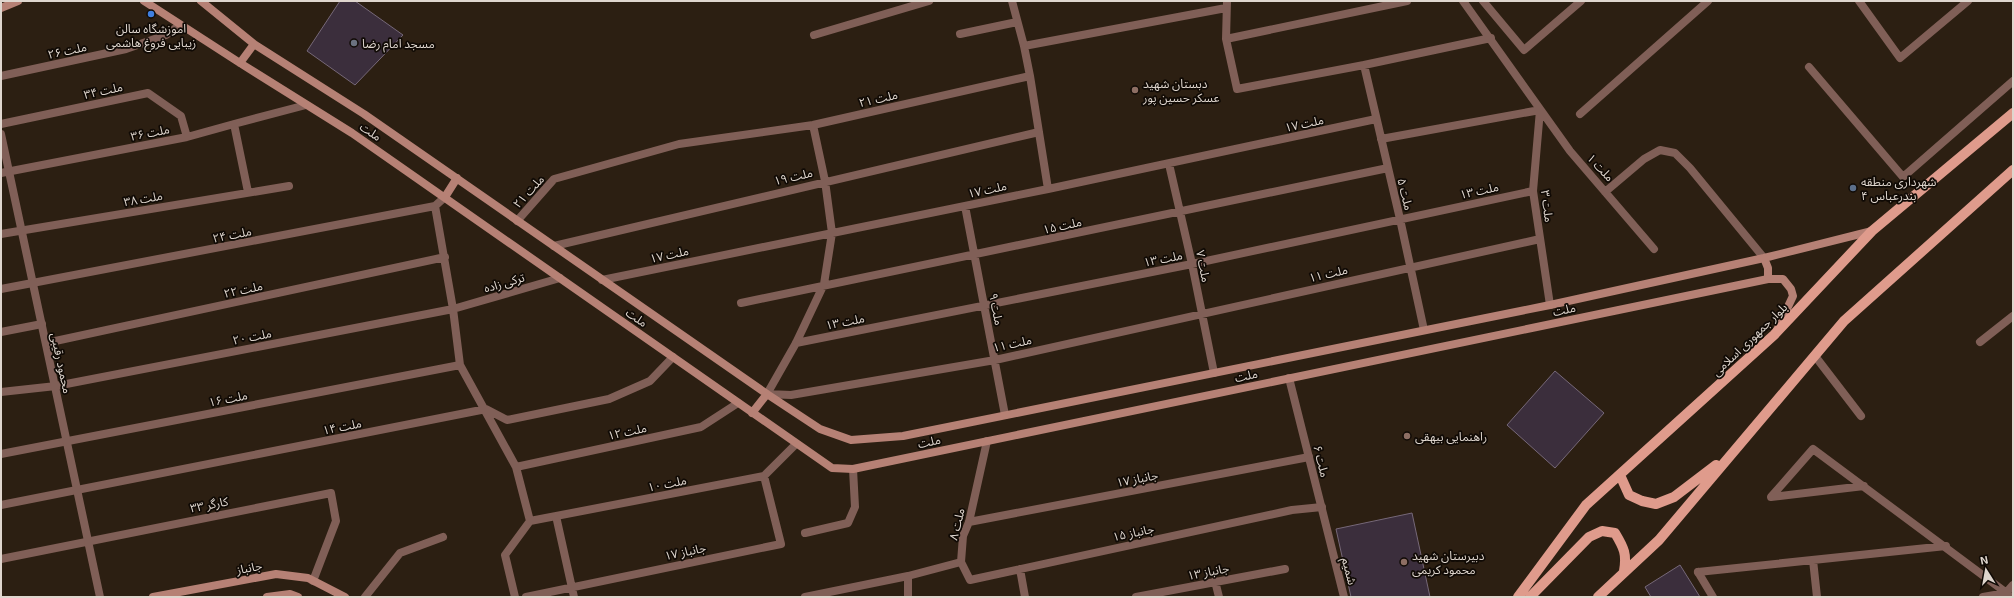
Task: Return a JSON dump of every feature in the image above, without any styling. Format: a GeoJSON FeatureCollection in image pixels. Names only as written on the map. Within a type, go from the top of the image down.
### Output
{"type":"FeatureCollection","features":[{"type":"Feature","properties":{"kind":"main road"},"geometry":{"type":"LineString","coordinates":[[1,8],[18,1]]}},
{"type":"Feature","properties":{"kind":"main road","name":"ملت"},"geometry":{"type":"LineString","coordinates":[[144,1],[352,133],[832,468],[854,469],[1768,279],[1783,279],[1791,289],[1793,296],[1774,335]]}},
{"type":"Feature","properties":{"kind":"main road","name":"ملت"},"geometry":{"type":"LineString","coordinates":[[201,1],[254,44],[364,114],[767,394],[820,429],[851,440],[903,436],[1550,305],[1764,258],[1872,231]]}},
{"type":"Feature","properties":{"kind":"main road"},"geometry":{"type":"LineString","coordinates":[[240,63],[254,44]]}},
{"type":"Feature","properties":{"kind":"main road","name":"بلوار جمهوری اسلامی"},"geometry":{"type":"LineString","coordinates":[[1518,597],[1586,505],[1774,335],[1872,231],[2013,113]]}},
{"type":"Feature","properties":{"kind":"main road"},"geometry":{"type":"LineString","coordinates":[[1598,597],[1624,571],[1659,540],[1844,321],[2013,170]]}},
{"type":"Feature","properties":{"kind":"main road"},"geometry":{"type":"LineString","coordinates":[[445,197],[457,178]]}},
{"type":"Feature","properties":{"kind":"main road"},"geometry":{"type":"LineString","coordinates":[[1764,258],[1768,268],[1768,279]]}},
{"type":"Feature","properties":{"kind":"main road"},"geometry":{"type":"LineString","coordinates":[[752,413],[767,394]]}},
{"type":"Feature","properties":{"kind":"main road"},"geometry":{"type":"LineString","coordinates":[[1620,475],[1629,495],[1656,504],[1674,497],[1732,454]]}},
{"type":"Feature","properties":{"kind":"main road"},"geometry":{"type":"LineString","coordinates":[[1530,597],[1589,537],[1602,531],[1615,533],[1622,545],[1626,557],[1624,571]]}},
{"type":"Feature","properties":{"kind":"main road","name":"جانباز"},"geometry":{"type":"LineString","coordinates":[[153,597],[276,574],[308,578],[344,597]]}},
{"type":"Feature","properties":{"kind":"main road"},"geometry":{"type":"LineString","coordinates":[[267,597],[290,594],[298,597]]}},
{"type":"Feature","properties":{"kind":"street"},"geometry":{"type":"LineString","coordinates":[[814,35],[929,1]]}},
{"type":"Feature","properties":{"kind":"street"},"geometry":{"type":"LineString","coordinates":[[1012,1],[1030,76],[1048,189]]}},
{"type":"Feature","properties":{"kind":"street"},"geometry":{"type":"LineString","coordinates":[[1226,39],[1407,1]]}},
{"type":"Feature","properties":{"kind":"street","name":"ملت ۱"},"geometry":{"type":"LineString","coordinates":[[1463,1],[1491,38],[1570,151],[1605,192],[1644,159],[1660,150],[1675,153],[1764,258]]}},
{"type":"Feature","properties":{"kind":"street"},"geometry":{"type":"LineString","coordinates":[[1483,1],[1524,50],[1581,1]]}},
{"type":"Feature","properties":{"kind":"street"},"geometry":{"type":"LineString","coordinates":[[1580,114],[1708,1]]}},
{"type":"Feature","properties":{"kind":"street"},"geometry":{"type":"LineString","coordinates":[[1859,1],[1900,58],[1968,1]]}},
{"type":"Feature","properties":{"kind":"street"},"geometry":{"type":"LineString","coordinates":[[1024,46],[1227,4],[1226,39],[1237,89],[1364,65],[1491,38]]}},
{"type":"Feature","properties":{"kind":"street"},"geometry":{"type":"LineString","coordinates":[[960,34],[1017,22]]}},
{"type":"Feature","properties":{"kind":"street","name":"ملت ۲۶"},"geometry":{"type":"LineString","coordinates":[[1,76],[126,49],[166,35],[180,24]]}},
{"type":"Feature","properties":{"kind":"street","name":"ملت ۵"},"geometry":{"type":"LineString","coordinates":[[1364,65],[1424,330]]}},
{"type":"Feature","properties":{"kind":"street"},"geometry":{"type":"LineString","coordinates":[[1809,67],[1903,176],[2013,81]]}},
{"type":"Feature","properties":{"kind":"street","name":"ملت ۲۱"},"geometry":{"type":"LineString","coordinates":[[517,221],[554,179],[679,144],[812,125],[1030,76]]}},
{"type":"Feature","properties":{"kind":"street","name":"ملت ۳۴"},"geometry":{"type":"LineString","coordinates":[[1,124],[148,93],[181,116],[187,137]]}},
{"type":"Feature","properties":{"kind":"street","name":"ملت ۳۶"},"geometry":{"type":"LineString","coordinates":[[5,172],[187,137],[306,105]]}},
{"type":"Feature","properties":{"kind":"street"},"geometry":{"type":"LineString","coordinates":[[1381,139],[1540,110]]}},
{"type":"Feature","properties":{"kind":"street","name":"ملت ۳"},"geometry":{"type":"LineString","coordinates":[[1540,110],[1533,191],[1550,305]]}},
{"type":"Feature","properties":{"kind":"street","name":"ملت ۱۷"},"geometry":{"type":"LineString","coordinates":[[602,280],[1376,120]]}},
{"type":"Feature","properties":{"kind":"street"},"geometry":{"type":"LineString","coordinates":[[234,124],[248,192]]}},
{"type":"Feature","properties":{"kind":"street"},"geometry":{"type":"LineString","coordinates":[[767,394],[796,343],[824,284],[832,233],[825,181],[812,125]]}},
{"type":"Feature","properties":{"kind":"street","name":"ملت ۱۹"},"geometry":{"type":"LineString","coordinates":[[554,246],[825,181],[1039,132]]}},
{"type":"Feature","properties":{"kind":"street","name":"محمود رقیبی"},"geometry":{"type":"LineString","coordinates":[[1,134],[5,172],[22,231],[100,597]]}},
{"type":"Feature","properties":{"kind":"street","name":"ملت ۷"},"geometry":{"type":"LineString","coordinates":[[1168,164],[1192,264],[1214,373]]}},
{"type":"Feature","properties":{"kind":"street","name":"ملت ۱۵"},"geometry":{"type":"LineString","coordinates":[[741,303],[824,284],[974,255],[1388,168]]}},
{"type":"Feature","properties":{"kind":"street","name":"ملت ۳۸"},"geometry":{"type":"LineString","coordinates":[[1,234],[289,186]]}},
{"type":"Feature","properties":{"kind":"street","name":"ملت ۱۳"},"geometry":{"type":"LineString","coordinates":[[796,343],[1192,264],[1533,191]]}},
{"type":"Feature","properties":{"kind":"street"},"geometry":{"type":"LineString","coordinates":[[1605,192],[1654,249]]}},
{"type":"Feature","properties":{"kind":"street"},"geometry":{"type":"LineString","coordinates":[[445,197],[435,206],[445,257],[460,365],[486,409],[516,467],[530,521],[505,555],[515,597]]}},
{"type":"Feature","properties":{"kind":"street","name":"ملت ۲۴"},"geometry":{"type":"LineString","coordinates":[[1,289],[435,206]]}},
{"type":"Feature","properties":{"kind":"street","name":"ملت ۹"},"geometry":{"type":"LineString","coordinates":[[965,206],[1005,415]]}},
{"type":"Feature","properties":{"kind":"street","name":"ملت ۱۱"},"geometry":{"type":"LineString","coordinates":[[767,394],[791,395],[995,360],[1410,266],[1540,239]]}},
{"type":"Feature","properties":{"kind":"street","name":"ملت ۲۲"},"geometry":{"type":"LineString","coordinates":[[46,343],[445,257]]}},
{"type":"Feature","properties":{"kind":"street","name":"ترکی زاده"},"geometry":{"type":"LineString","coordinates":[[453,309],[560,278]]}},
{"type":"Feature","properties":{"kind":"street","name":"ملت ۲۰"},"geometry":{"type":"LineString","coordinates":[[1,392],[56,386],[453,309]]}},
{"type":"Feature","properties":{"kind":"street"},"geometry":{"type":"LineString","coordinates":[[1980,342],[2013,316]]}},
{"type":"Feature","properties":{"kind":"street"},"geometry":{"type":"LineString","coordinates":[[1,332],[42,324]]}},
{"type":"Feature","properties":{"kind":"street"},"geometry":{"type":"LineString","coordinates":[[1815,356],[1860,416]]}},
{"type":"Feature","properties":{"kind":"street"},"geometry":{"type":"LineString","coordinates":[[486,409],[507,420],[608,399],[650,381],[673,357]]}},
{"type":"Feature","properties":{"kind":"street","name":"ملت ۱۶"},"geometry":{"type":"LineString","coordinates":[[1,454],[460,365]]}},
{"type":"Feature","properties":{"kind":"street","name":"ملت ۶"},"geometry":{"type":"LineString","coordinates":[[1289,378],[1332,550]]}},
{"type":"Feature","properties":{"kind":"street","name":"ملت ۱۲"},"geometry":{"type":"LineString","coordinates":[[516,467],[701,427],[738,403]]}},
{"type":"Feature","properties":{"kind":"street","name":"ملت ۱۴"},"geometry":{"type":"LineString","coordinates":[[1,505],[486,409]]}},
{"type":"Feature","properties":{"kind":"street","name":"ملت ۸"},"geometry":{"type":"LineString","coordinates":[[961,562],[963,536],[969,522],[987,441]]}},
{"type":"Feature","properties":{"kind":"street"},"geometry":{"type":"LineString","coordinates":[[764,476],[796,444]]}},
{"type":"Feature","properties":{"kind":"street"},"geometry":{"type":"LineString","coordinates":[[1864,486],[1770,497],[1813,449],[1864,486],[1946,546],[2009,595]]}},
{"type":"Feature","properties":{"kind":"street","name":"جانباز ۱۷"},"geometry":{"type":"LineString","coordinates":[[969,522],[1309,457]]}},
{"type":"Feature","properties":{"kind":"street"},"geometry":{"type":"LineString","coordinates":[[805,533],[848,523],[855,507],[854,469]]}},
{"type":"Feature","properties":{"kind":"street","name":"جانباز ۱۷"},"geometry":{"type":"LineString","coordinates":[[526,597],[781,544],[764,476]]}},
{"type":"Feature","properties":{"kind":"street","name":"ملت ۱۰"},"geometry":{"type":"LineString","coordinates":[[530,521],[764,476]]}},
{"type":"Feature","properties":{"kind":"street","name":"کارگر ۳۳"},"geometry":{"type":"LineString","coordinates":[[1,559],[331,492],[336,521],[313,581]]}},
{"type":"Feature","properties":{"kind":"street","name":"جانباز ۱۵"},"geometry":{"type":"LineString","coordinates":[[961,562],[970,580],[1284,512],[1322,507]]}},
{"type":"Feature","properties":{"kind":"street"},"geometry":{"type":"LineString","coordinates":[[556,516],[574,597]]}},
{"type":"Feature","properties":{"kind":"street"},"geometry":{"type":"LineString","coordinates":[[365,597],[400,553],[442,537]]}},
{"type":"Feature","properties":{"kind":"street"},"geometry":{"type":"LineString","coordinates":[[1713,597],[1698,572],[1946,546]]}},
{"type":"Feature","properties":{"kind":"street","name":"شمیم"},"geometry":{"type":"LineString","coordinates":[[1332,550],[1344,597]]}},
{"type":"Feature","properties":{"kind":"street"},"geometry":{"type":"LineString","coordinates":[[1813,560],[1817,597]]}},
{"type":"Feature","properties":{"kind":"street"},"geometry":{"type":"LineString","coordinates":[[805,597],[908,576],[961,562]]}},
{"type":"Feature","properties":{"kind":"street"},"geometry":{"type":"LineString","coordinates":[[1020,569],[1025,597]]}},
{"type":"Feature","properties":{"kind":"street","name":"جانباز ۱۳"},"geometry":{"type":"LineString","coordinates":[[1136,597],[1285,569]]}},
{"type":"Feature","properties":{"kind":"street"},"geometry":{"type":"LineString","coordinates":[[908,576],[908,597]]}},
{"type":"Feature","properties":{"kind":"street"},"geometry":{"type":"LineString","coordinates":[[1215,581],[1219,597]]}},
{"type":"Feature","properties":{"kind":"street"},"geometry":{"type":"LineString","coordinates":[[2009,595],[2013,585]]}},
{"type":"Feature","properties":{"kind":"street"},"geometry":{"type":"LineString","coordinates":[[1983,597],[2009,595]]}},
{"type":"Feature","properties":{"kind":"building","name":"مسجد امام رضا"},"geometry":{"type":"Polygon","coordinates":[[[340,1],[355,1],[403,35],[355,85],[307,51],[340,1]]]}},
{"type":"Feature","properties":{"kind":"building"},"geometry":{"type":"Polygon","coordinates":[[[1555,371],[1604,413],[1555,468],[1507,425],[1555,371]]]}},
{"type":"Feature","properties":{"kind":"building"},"geometry":{"type":"Polygon","coordinates":[[[1412,513],[1430,597],[1351,597],[1336,529],[1412,513]]]}},
{"type":"Feature","properties":{"kind":"building"},"geometry":{"type":"Polygon","coordinates":[[[1680,565],[1700,597],[1651,597],[1645,587],[1680,565]]]}},
{"type":"Feature","properties":{"kind":"place","name":"اموزشگاه سالن زیبایی فروغ هاشمی"},"geometry":{"type":"Point","coordinates":[151,14]}},
{"type":"Feature","properties":{"kind":"place","name":"مسجد امام رضا"},"geometry":{"type":"Point","coordinates":[354,43]}},
{"type":"Feature","properties":{"kind":"place","name":"دبستان شهید عسکر حسین پور"},"geometry":{"type":"Point","coordinates":[1135,90]}},
{"type":"Feature","properties":{"kind":"place","name":"شهرداری منطقه ۴ بندرعباس"},"geometry":{"type":"Point","coordinates":[1853,188]}},
{"type":"Feature","properties":{"kind":"place","name":"راهنمایی بیهقی"},"geometry":{"type":"Point","coordinates":[1407,436]}},
{"type":"Feature","properties":{"kind":"place","name":"دبیرستان شهید محمود کریمی"},"geometry":{"type":"Point","coordinates":[1404,562]}}]}
